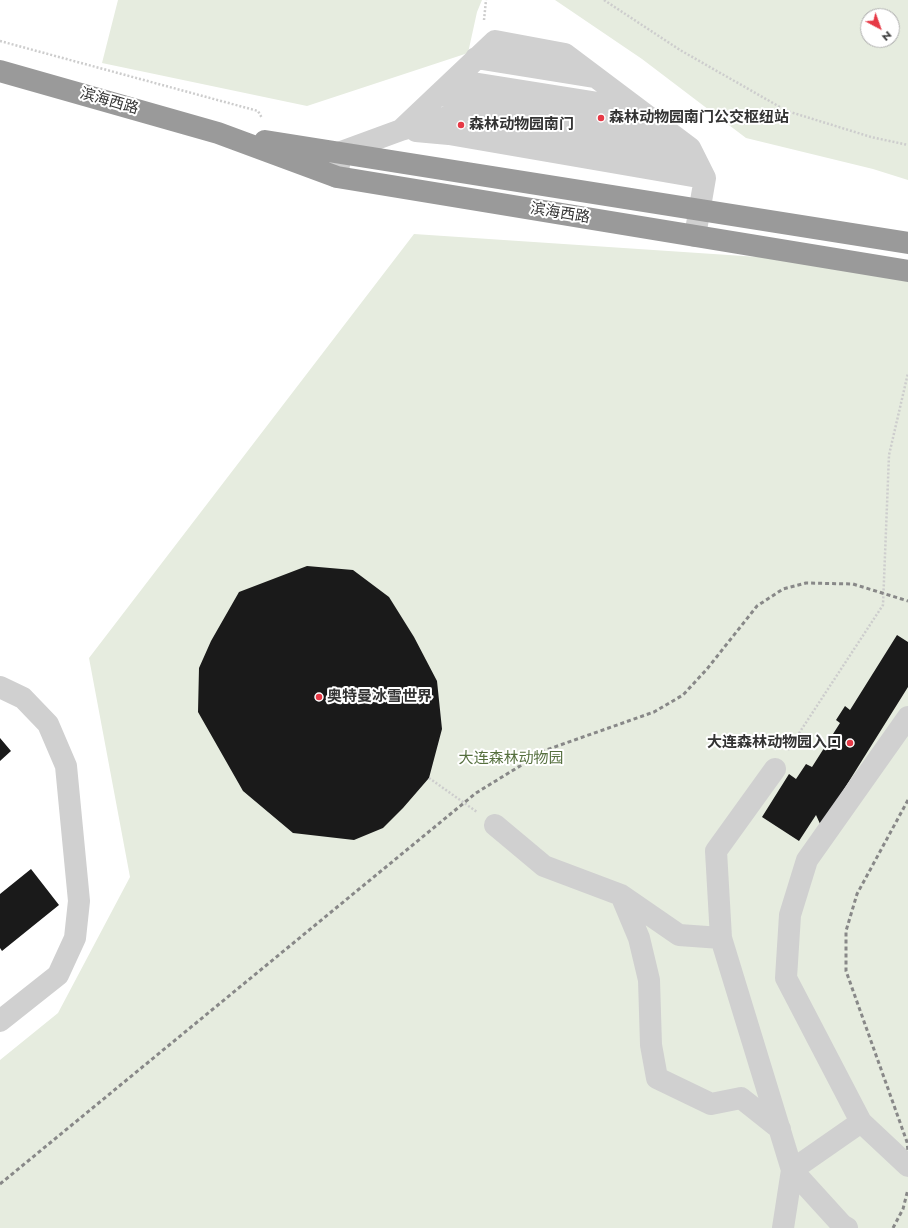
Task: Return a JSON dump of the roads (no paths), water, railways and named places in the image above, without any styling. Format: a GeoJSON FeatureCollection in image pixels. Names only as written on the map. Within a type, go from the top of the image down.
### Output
{"type":"FeatureCollection","features":[{"type":"Feature","properties":{"kind":"highway","name":"滨海西路"},"geometry":{"type":"LineString","coordinates":[[0,71],[218,133],[336,177],[908,270]]}},
{"type":"Feature","properties":{"kind":"highway","name":"滨海西路"},"geometry":{"type":"LineString","coordinates":[[218,133],[908,243]]}},
{"type":"Feature","properties":{"kind":"street"},"geometry":{"type":"LineString","coordinates":[[401,130],[495,41],[565,54],[690,148],[705,178],[695,236]]}},
{"type":"Feature","properties":{"kind":"street"},"geometry":{"type":"LineString","coordinates":[[454,80],[640,110]]}},
{"type":"Feature","properties":{"kind":"street"},"geometry":{"type":"LineString","coordinates":[[438,95],[633,126],[690,148]]}},
{"type":"Feature","properties":{"kind":"street"},"geometry":{"type":"LineString","coordinates":[[336,177],[341,152],[401,130],[454,115],[673,151],[705,178]]}},
{"type":"Feature","properties":{"kind":"street"},"geometry":{"type":"LineString","coordinates":[[0,688],[23,698],[48,724],[66,766],[79,901],[75,938],[58,975],[0,1021]]}},
{"type":"Feature","properties":{"kind":"street"},"geometry":{"type":"LineString","coordinates":[[908,717],[807,860],[790,915],[786,978],[861,1122],[908,1166]]}},
{"type":"Feature","properties":{"kind":"street"},"geometry":{"type":"LineString","coordinates":[[775,769],[716,851],[721,938],[792,1170],[842,1226],[847,1228]]}},
{"type":"Feature","properties":{"kind":"street"},"geometry":{"type":"LineString","coordinates":[[495,825],[544,866],[621,895],[679,935],[721,938]]}},
{"type":"Feature","properties":{"kind":"street"},"geometry":{"type":"LineString","coordinates":[[621,895],[639,938],[649,980],[651,1045],[657,1078],[711,1104],[742,1098],[780,1130]]}},
{"type":"Feature","properties":{"kind":"street"},"geometry":{"type":"LineString","coordinates":[[783,1228],[792,1170],[861,1122]]}},
{"type":"Feature","properties":{"kind":"railway"},"geometry":{"type":"LineString","coordinates":[[0,1184],[476,793],[546,750],[654,712],[683,695],[707,669],[757,606],[783,589],[806,583],[853,584],[908,601]]}},
{"type":"Feature","properties":{"kind":"railway"},"geometry":{"type":"LineString","coordinates":[[908,800],[857,894],[846,931],[846,971],[907,1142],[908,1151]]}},
{"type":"Feature","properties":{"kind":"railway"},"geometry":{"type":"LineString","coordinates":[[893,1228],[903,1209],[908,1189]]}},
{"type":"Feature","properties":{"kind":"place","name":"森林动物园南门公交枢纽站"},"geometry":{"type":"Point","coordinates":[601,118]}},
{"type":"Feature","properties":{"kind":"place","name":"森林动物园南门"},"geometry":{"type":"Point","coordinates":[461,125]}},
{"type":"Feature","properties":{"kind":"place","name":"奥特曼冰雪世界"},"geometry":{"type":"Point","coordinates":[319,697]}},
{"type":"Feature","properties":{"kind":"place","name":"大连森林动物园入口"},"geometry":{"type":"Point","coordinates":[850,743]}},
{"type":"Feature","properties":{"kind":"park label","name":"大连森林动物园"},"geometry":{"type":"Point","coordinates":[511,759]}}]}
